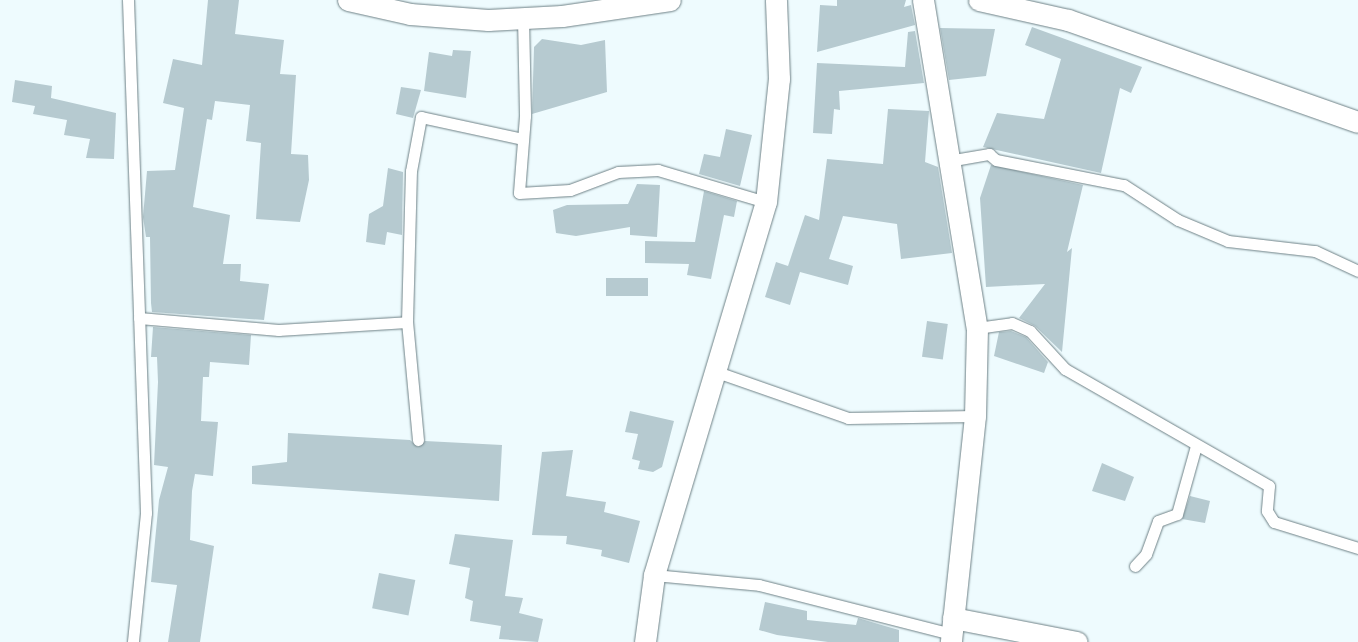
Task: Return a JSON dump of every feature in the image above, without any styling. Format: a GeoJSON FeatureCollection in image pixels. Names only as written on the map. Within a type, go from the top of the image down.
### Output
{"type":"FeatureCollection","features":[{"type":"Feature","properties":{"kind":"street"},"geometry":{"type":"LineString","coordinates":[[348,0],[410,14],[488,20],[523,18],[670,0]]}},
{"type":"Feature","properties":{"kind":"street"},"geometry":{"type":"LineString","coordinates":[[645,642],[654,576],[766,202],[780,79],[776,0]]}},
{"type":"Feature","properties":{"kind":"street"},"geometry":{"type":"LineString","coordinates":[[923,0],[977,328],[975,416],[952,632],[1077,642]]}},
{"type":"Feature","properties":{"kind":"street"},"geometry":{"type":"LineString","coordinates":[[979,0],[1068,20],[1358,122]]}},
{"type":"Feature","properties":{"kind":"lane"},"geometry":{"type":"LineString","coordinates":[[128,0],[146,513],[133,642]]}},
{"type":"Feature","properties":{"kind":"lane"},"geometry":{"type":"LineString","coordinates":[[523,18],[523,139],[519,193],[570,190],[618,172],[658,170],[766,202]]}},
{"type":"Feature","properties":{"kind":"lane"},"geometry":{"type":"LineString","coordinates":[[418,440],[407,322],[411,171],[421,117],[523,139]]}},
{"type":"Feature","properties":{"kind":"lane"},"geometry":{"type":"LineString","coordinates":[[948,161],[989,154],[996,160],[1124,185],[1178,220],[1228,240],[1315,251],[1347,264],[1358,271]]}},
{"type":"Feature","properties":{"kind":"lane"},"geometry":{"type":"LineString","coordinates":[[1347,264],[1358,259]]}},
{"type":"Feature","properties":{"kind":"lane"},"geometry":{"type":"LineString","coordinates":[[139,318],[278,330],[407,322]]}},
{"type":"Feature","properties":{"kind":"lane"},"geometry":{"type":"LineString","coordinates":[[977,328],[1012,323],[1030,332],[1065,369],[1196,446],[1269,486],[1267,510],[1274,522],[1358,548]]}},
{"type":"Feature","properties":{"kind":"lane"},"geometry":{"type":"LineString","coordinates":[[714,371],[848,418],[975,416]]}},
{"type":"Feature","properties":{"kind":"lane"},"geometry":{"type":"LineString","coordinates":[[1135,566],[1146,554],[1158,521],[1176,514],[1196,446]]}},
{"type":"Feature","properties":{"kind":"lane"},"geometry":{"type":"LineString","coordinates":[[654,576],[758,585],[952,632]]}},
{"type":"Feature","properties":{"kind":"building"},"geometry":{"type":"Polygon","coordinates":[[[208,0],[239,0],[235,34],[284,40],[280,74],[296,75],[291,154],[308,155],[309,180],[300,222],[256,219],[261,143],[246,141],[250,105],[215,101],[212,120],[207,119],[193,207],[230,215],[223,264],[241,264],[240,281],[269,284],[264,320],[152,312],[150,237],[146,237],[143,217],[147,171],[175,170],[184,108],[163,103],[173,59],[202,65],[208,0]]]}},
{"type":"Feature","properties":{"kind":"building"},"geometry":{"type":"Polygon","coordinates":[[[837,0],[906,0],[904,7],[911,5],[915,25],[817,52],[820,5],[837,6],[837,0]]]}},
{"type":"Feature","properties":{"kind":"building"},"geometry":{"type":"Polygon","coordinates":[[[1032,27],[1142,67],[1131,93],[1120,88],[1101,173],[983,147],[997,113],[1044,119],[1061,59],[1025,45],[1032,27]]]}},
{"type":"Feature","properties":{"kind":"building"},"geometry":{"type":"Polygon","coordinates":[[[940,28],[995,29],[986,76],[949,80],[940,28]]]}},
{"type":"Feature","properties":{"kind":"building"},"geometry":{"type":"Polygon","coordinates":[[[915,31],[924,83],[839,91],[840,110],[834,109],[832,134],[813,133],[817,63],[905,67],[908,32],[915,31]]]}},
{"type":"Feature","properties":{"kind":"building"},"geometry":{"type":"Polygon","coordinates":[[[542,39],[581,45],[605,40],[607,92],[532,114],[534,47],[542,39]]]}},
{"type":"Feature","properties":{"kind":"building"},"geometry":{"type":"Polygon","coordinates":[[[453,50],[471,51],[466,98],[424,91],[429,52],[452,56],[453,50]]]}},
{"type":"Feature","properties":{"kind":"building"},"geometry":{"type":"Polygon","coordinates":[[[15,80],[52,86],[51,98],[116,113],[114,159],[86,158],[90,139],[64,135],[67,120],[33,114],[35,106],[12,102],[15,80]]]}},
{"type":"Feature","properties":{"kind":"building"},"geometry":{"type":"Polygon","coordinates":[[[401,87],[421,90],[413,118],[396,114],[401,87]]]}},
{"type":"Feature","properties":{"kind":"building"},"geometry":{"type":"Polygon","coordinates":[[[888,109],[929,111],[925,162],[938,167],[952,253],[901,259],[897,224],[843,216],[829,259],[853,266],[848,285],[800,272],[790,305],[765,297],[776,262],[788,266],[805,215],[819,220],[827,159],[883,164],[888,109]]]}},
{"type":"Feature","properties":{"kind":"building"},"geometry":{"type":"Polygon","coordinates":[[[726,129],[752,135],[740,186],[699,174],[704,154],[720,157],[726,129]]]}},
{"type":"Feature","properties":{"kind":"building"},"geometry":{"type":"Polygon","coordinates":[[[991,165],[1083,185],[1067,252],[1072,248],[1062,352],[1035,326],[1019,318],[1045,284],[986,287],[980,198],[991,165]]]}},
{"type":"Feature","properties":{"kind":"building"},"geometry":{"type":"Polygon","coordinates":[[[388,168],[403,172],[402,235],[387,232],[385,245],[366,242],[369,214],[383,206],[388,168]]]}},
{"type":"Feature","properties":{"kind":"building"},"geometry":{"type":"Polygon","coordinates":[[[637,184],[660,185],[657,237],[630,235],[630,227],[576,236],[556,233],[553,210],[567,205],[628,204],[637,184]]]}},
{"type":"Feature","properties":{"kind":"building"},"geometry":{"type":"Polygon","coordinates":[[[704,191],[737,201],[734,217],[724,215],[711,279],[687,275],[689,264],[645,263],[645,241],[695,242],[704,191]]]}},
{"type":"Feature","properties":{"kind":"building"},"geometry":{"type":"Polygon","coordinates":[[[606,278],[648,278],[648,296],[606,296],[606,278]]]}},
{"type":"Feature","properties":{"kind":"building"},"geometry":{"type":"Polygon","coordinates":[[[927,321],[948,324],[943,360],[922,357],[927,321]]]}},
{"type":"Feature","properties":{"kind":"building"},"geometry":{"type":"Polygon","coordinates":[[[153,327],[251,335],[249,365],[210,362],[209,377],[203,377],[201,421],[218,422],[213,476],[195,474],[192,491],[190,540],[214,546],[200,642],[168,642],[177,585],[151,582],[159,500],[168,467],[154,465],[158,382],[157,357],[151,357],[153,327]]]}},
{"type":"Feature","properties":{"kind":"building"},"geometry":{"type":"Polygon","coordinates":[[[1011,331],[1026,337],[1048,362],[1044,373],[994,356],[999,332],[1011,331]]]}},
{"type":"Feature","properties":{"kind":"building"},"geometry":{"type":"Polygon","coordinates":[[[630,411],[674,421],[662,467],[653,472],[638,469],[640,461],[632,459],[638,434],[625,432],[630,411]]]}},
{"type":"Feature","properties":{"kind":"building"},"geometry":{"type":"Polygon","coordinates":[[[288,433],[410,440],[418,447],[425,441],[502,445],[499,501],[252,484],[252,466],[287,462],[288,433]]]}},
{"type":"Feature","properties":{"kind":"building"},"geometry":{"type":"Polygon","coordinates":[[[573,450],[566,496],[606,502],[604,512],[640,521],[629,563],[601,556],[602,550],[566,544],[567,536],[532,535],[542,452],[573,450]]]}},
{"type":"Feature","properties":{"kind":"building"},"geometry":{"type":"Polygon","coordinates":[[[1102,463],[1134,477],[1125,501],[1092,491],[1102,463]]]}},
{"type":"Feature","properties":{"kind":"building"},"geometry":{"type":"Polygon","coordinates":[[[1190,496],[1210,501],[1205,523],[1182,519],[1190,496]]]}},
{"type":"Feature","properties":{"kind":"building"},"geometry":{"type":"Polygon","coordinates":[[[455,534],[513,540],[505,596],[523,598],[519,613],[543,619],[538,642],[499,639],[501,626],[470,621],[473,601],[465,598],[470,568],[449,564],[455,534]]]}},
{"type":"Feature","properties":{"kind":"building"},"geometry":{"type":"Polygon","coordinates":[[[379,573],[415,580],[408,615],[372,608],[379,573]]]}},
{"type":"Feature","properties":{"kind":"building"},"geometry":{"type":"Polygon","coordinates":[[[765,602],[807,611],[807,620],[856,625],[858,618],[899,630],[899,642],[828,642],[777,635],[759,630],[765,602]]]}}]}
